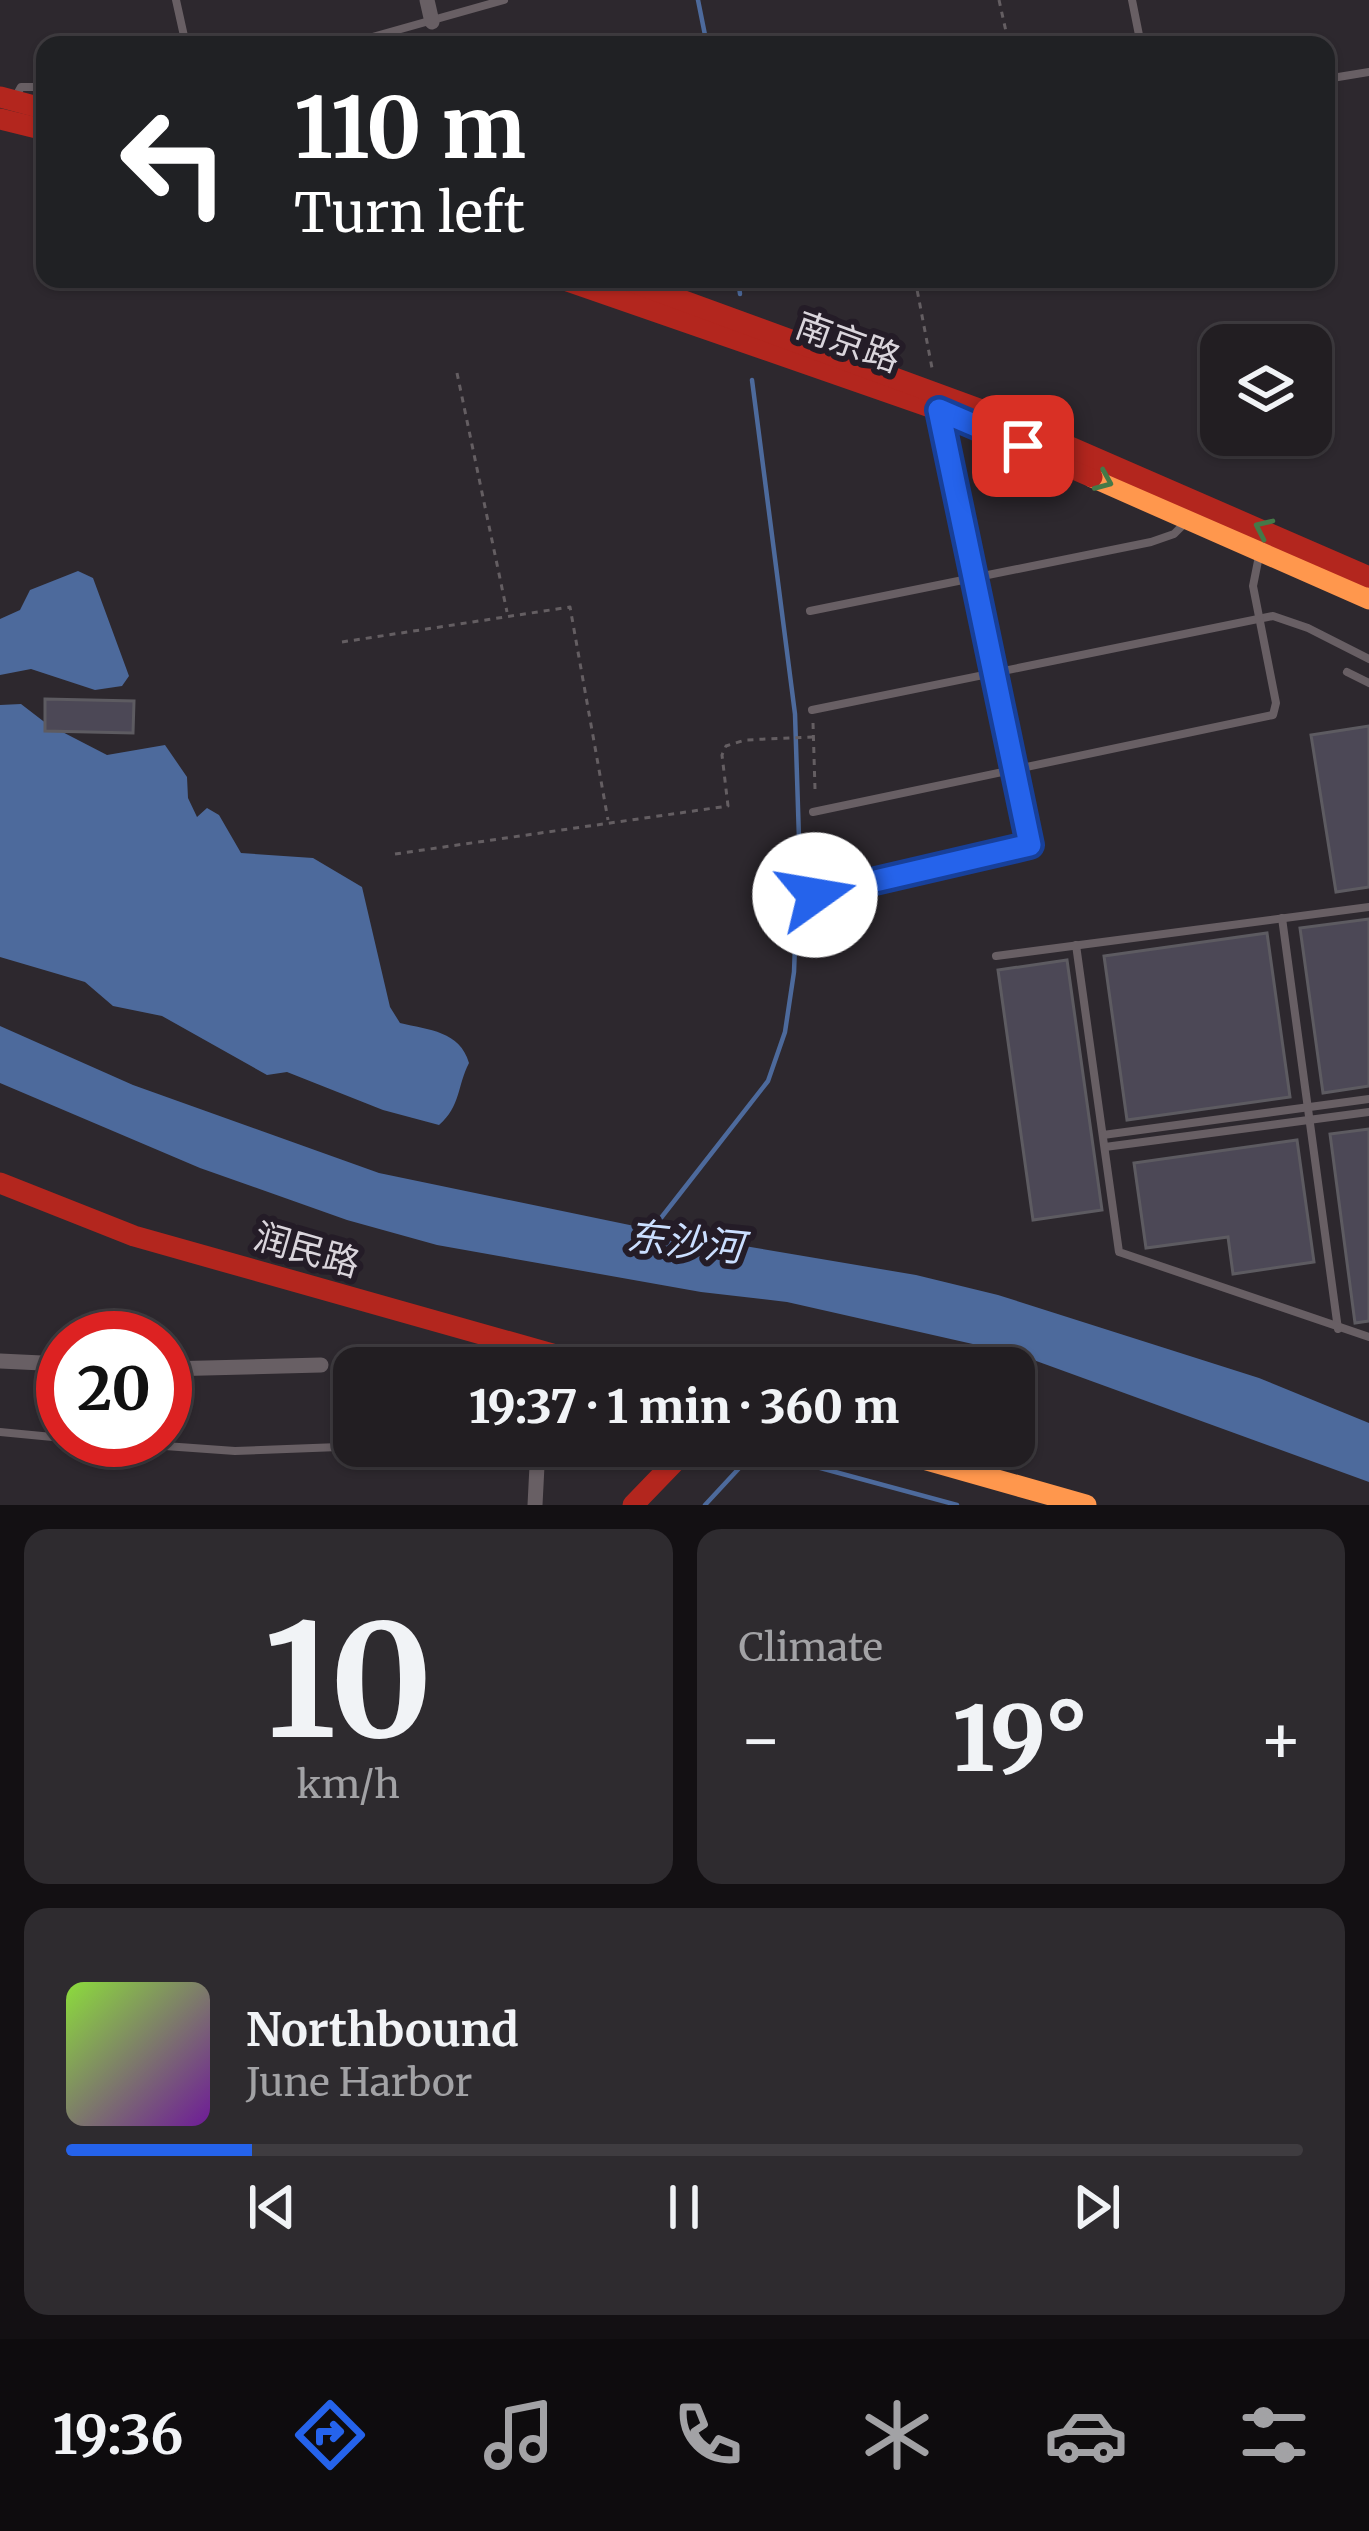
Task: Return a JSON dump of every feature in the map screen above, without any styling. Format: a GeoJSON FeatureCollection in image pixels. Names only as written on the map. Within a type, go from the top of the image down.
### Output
{"type":"FeatureCollection","features":[{"type":"Feature","properties":{"kind":"main road"},"geometry":{"type":"LineString","coordinates":[[4,114],[36,110]]}},
{"type":"Feature","properties":{"kind":"main road"},"geometry":{"type":"LineString","coordinates":[[4,114],[36,126]]}},
{"type":"Feature","properties":{"kind":"main road","name":"南京路"},"geometry":{"type":"LineString","coordinates":[[590,288],[937,399],[1369,599]]}},
{"type":"Feature","properties":{"kind":"main road","name":"南京路"},"geometry":{"type":"LineString","coordinates":[[647,288],[1165,482],[1369,577]]}},
{"type":"Feature","properties":{"kind":"main road","name":"润民路"},"geometry":{"type":"LineString","coordinates":[[0,1183],[134,1236],[499,1347]]}},
{"type":"Feature","properties":{"kind":"main road"},"geometry":{"type":"LineString","coordinates":[[633,1505],[670,1467]]}},
{"type":"Feature","properties":{"kind":"main road"},"geometry":{"type":"LineString","coordinates":[[951,1467],[1086,1505]]}},
{"type":"Feature","properties":{"kind":"street"},"geometry":{"type":"LineString","coordinates":[[427,0],[432,22]]}},
{"type":"Feature","properties":{"kind":"street"},"geometry":{"type":"LineString","coordinates":[[0,1361],[36,1363]]}},
{"type":"Feature","properties":{"kind":"street"},"geometry":{"type":"LineString","coordinates":[[192,1368],[321,1365]]}},
{"type":"Feature","properties":{"kind":"street"},"geometry":{"type":"LineString","coordinates":[[535,1505],[537,1467]]}},
{"type":"Feature","properties":{"kind":"lane"},"geometry":{"type":"LineString","coordinates":[[176,0],[184,36]]}},
{"type":"Feature","properties":{"kind":"lane"},"geometry":{"type":"LineString","coordinates":[[378,36],[504,0]]}},
{"type":"Feature","properties":{"kind":"lane"},"geometry":{"type":"LineString","coordinates":[[1132,0],[1139,36]]}},
{"type":"Feature","properties":{"kind":"lane"},"geometry":{"type":"LineString","coordinates":[[1335,78],[1369,72]]}},
{"type":"Feature","properties":{"kind":"lane"},"geometry":{"type":"LineString","coordinates":[[4,114],[21,87],[36,87]]}},
{"type":"Feature","properties":{"kind":"lane"},"geometry":{"type":"LineString","coordinates":[[815,895],[1030,845],[937,399]]}},
{"type":"Feature","properties":{"kind":"lane"},"geometry":{"type":"LineString","coordinates":[[810,611],[1151,542],[1174,534],[1191,518]]}},
{"type":"Feature","properties":{"kind":"lane"},"geometry":{"type":"LineString","coordinates":[[813,812],[1273,715],[1276,703],[1253,586],[1260,548]]}},
{"type":"Feature","properties":{"kind":"lane"},"geometry":{"type":"LineString","coordinates":[[812,710],[1260,620],[1283,618],[1369,659]]}},
{"type":"Feature","properties":{"kind":"lane"},"geometry":{"type":"LineString","coordinates":[[1347,672],[1369,682]]}},
{"type":"Feature","properties":{"kind":"lane"},"geometry":{"type":"LineString","coordinates":[[996,956],[1369,907]]}},
{"type":"Feature","properties":{"kind":"lane"},"geometry":{"type":"LineString","coordinates":[[1282,918],[1338,1329]]}},
{"type":"Feature","properties":{"kind":"lane"},"geometry":{"type":"LineString","coordinates":[[1076,945],[1119,1252],[1369,1337]]}},
{"type":"Feature","properties":{"kind":"lane"},"geometry":{"type":"LineString","coordinates":[[1103,1135],[1369,1099]]}},
{"type":"Feature","properties":{"kind":"lane"},"geometry":{"type":"LineString","coordinates":[[1105,1147],[1369,1112]]}},
{"type":"Feature","properties":{"kind":"lane"},"geometry":{"type":"LineString","coordinates":[[0,1432],[36,1435]]}},
{"type":"Feature","properties":{"kind":"lane"},"geometry":{"type":"LineString","coordinates":[[192,1448],[333,1447]]}},
{"type":"Feature","properties":{"kind":"path"},"geometry":{"type":"LineString","coordinates":[[999,0],[1007,36]]}},
{"type":"Feature","properties":{"kind":"path"},"geometry":{"type":"LineString","coordinates":[[917,288],[937,399]]}},
{"type":"Feature","properties":{"kind":"path"},"geometry":{"type":"LineString","coordinates":[[457,373],[507,614]]}},
{"type":"Feature","properties":{"kind":"path"},"geometry":{"type":"LineString","coordinates":[[342,642],[564,605],[574,613],[608,822]]}},
{"type":"Feature","properties":{"kind":"path"},"geometry":{"type":"LineString","coordinates":[[812,710],[815,789]]}},
{"type":"Feature","properties":{"kind":"path"},"geometry":{"type":"LineString","coordinates":[[395,854],[728,806],[722,755],[726,746],[814,737]]}},
{"type":"Feature","properties":{"kind":"water"},"geometry":{"type":"Polygon","coordinates":[[[78,571],[93,578],[129,676],[122,686],[95,690],[31,669],[0,675],[0,619],[20,610],[30,590],[78,571]]]}},
{"type":"Feature","properties":{"kind":"water"},"geometry":{"type":"Polygon","coordinates":[[[21,704],[47,724],[107,755],[165,745],[187,777],[188,798],[197,817],[207,808],[219,815],[241,853],[313,858],[362,887],[390,1007],[400,1023],[451,1038],[469,1063],[446,1118],[439,1125],[383,1110],[287,1072],[267,1075],[162,1016],[113,1006],[85,982],[0,957],[0,705],[21,704]]]}},
{"type":"Feature","properties":{"kind":"water","name":"东沙河"},"geometry":{"type":"Polygon","coordinates":[[[0,1026],[133,1085],[379,1173],[673,1234],[916,1275],[998,1295],[1259,1378],[1369,1423],[1369,1482],[1035,1361],[1035,1347],[986,1347],[787,1302],[701,1292],[437,1245],[347,1220],[200,1168],[0,1083],[0,1026]]]}},
{"type":"Feature","properties":{"kind":"building"},"geometry":{"type":"Polygon","coordinates":[[[45,699],[134,701],[133,733],[45,731],[45,699]]]}},
{"type":"Feature","properties":{"kind":"building"},"geometry":{"type":"Polygon","coordinates":[[[1369,726],[1369,887],[1336,892],[1311,735],[1369,726]]]}},
{"type":"Feature","properties":{"kind":"building"},"geometry":{"type":"Polygon","coordinates":[[[1369,919],[1369,1086],[1323,1093],[1300,928],[1369,919]]]}},
{"type":"Feature","properties":{"kind":"building"},"geometry":{"type":"Polygon","coordinates":[[[1267,933],[1290,1097],[1127,1120],[1104,956],[1267,933]]]}},
{"type":"Feature","properties":{"kind":"building"},"geometry":{"type":"Polygon","coordinates":[[[1067,960],[1102,1210],[1033,1220],[998,970],[1067,960]]]}},
{"type":"Feature","properties":{"kind":"building"},"geometry":{"type":"Polygon","coordinates":[[[1369,1129],[1369,1321],[1355,1323],[1330,1134],[1369,1129]]]}},
{"type":"Feature","properties":{"kind":"building"},"geometry":{"type":"Polygon","coordinates":[[[1297,1140],[1314,1262],[1233,1274],[1228,1237],[1146,1248],[1134,1163],[1297,1140]]]}},
{"type":"Feature","properties":{"kind":"waterway"},"geometry":{"type":"LineString","coordinates":[[698,0],[705,36]]}},
{"type":"Feature","properties":{"kind":"waterway"},"geometry":{"type":"LineString","coordinates":[[739,288],[740,294]]}},
{"type":"Feature","properties":{"kind":"waterway","name":"东沙河"},"geometry":{"type":"LineString","coordinates":[[650,1232],[768,1081],[785,1032],[794,972],[799,839],[795,714],[752,380]]}},
{"type":"Feature","properties":{"kind":"waterway"},"geometry":{"type":"LineString","coordinates":[[705,1505],[743,1464],[765,1453],[957,1505]]}},
{"type":"Feature","properties":{"kind":"traffic: slow"},"geometry":{"type":"LineString","coordinates":[[1092,477],[1369,599]]}},
{"type":"Feature","properties":{"kind":"traffic: slow"},"geometry":{"type":"LineString","coordinates":[[951,1467],[1086,1505]]}},
{"type":"Feature","properties":{"kind":"traffic: jam"},"geometry":{"type":"LineString","coordinates":[[0,97],[36,107]]}},
{"type":"Feature","properties":{"kind":"traffic: jam"},"geometry":{"type":"LineString","coordinates":[[0,119],[36,128]]}},
{"type":"Feature","properties":{"kind":"traffic: jam"},"geometry":{"type":"LineString","coordinates":[[588,288],[939,410],[1092,477]]}},
{"type":"Feature","properties":{"kind":"traffic: jam"},"geometry":{"type":"LineString","coordinates":[[649,288],[1001,417],[1369,577]]}},
{"type":"Feature","properties":{"kind":"traffic: jam"},"geometry":{"type":"LineString","coordinates":[[0,1183],[134,1236],[528,1347]]}},
{"type":"Feature","properties":{"kind":"traffic: jam"},"geometry":{"type":"LineString","coordinates":[[633,1505],[670,1467]]}},
{"type":"Feature","properties":{"kind":"route"},"geometry":{"type":"LineString","coordinates":[[815,895],[1030,845],[939,410],[1023,446]]}}]}
